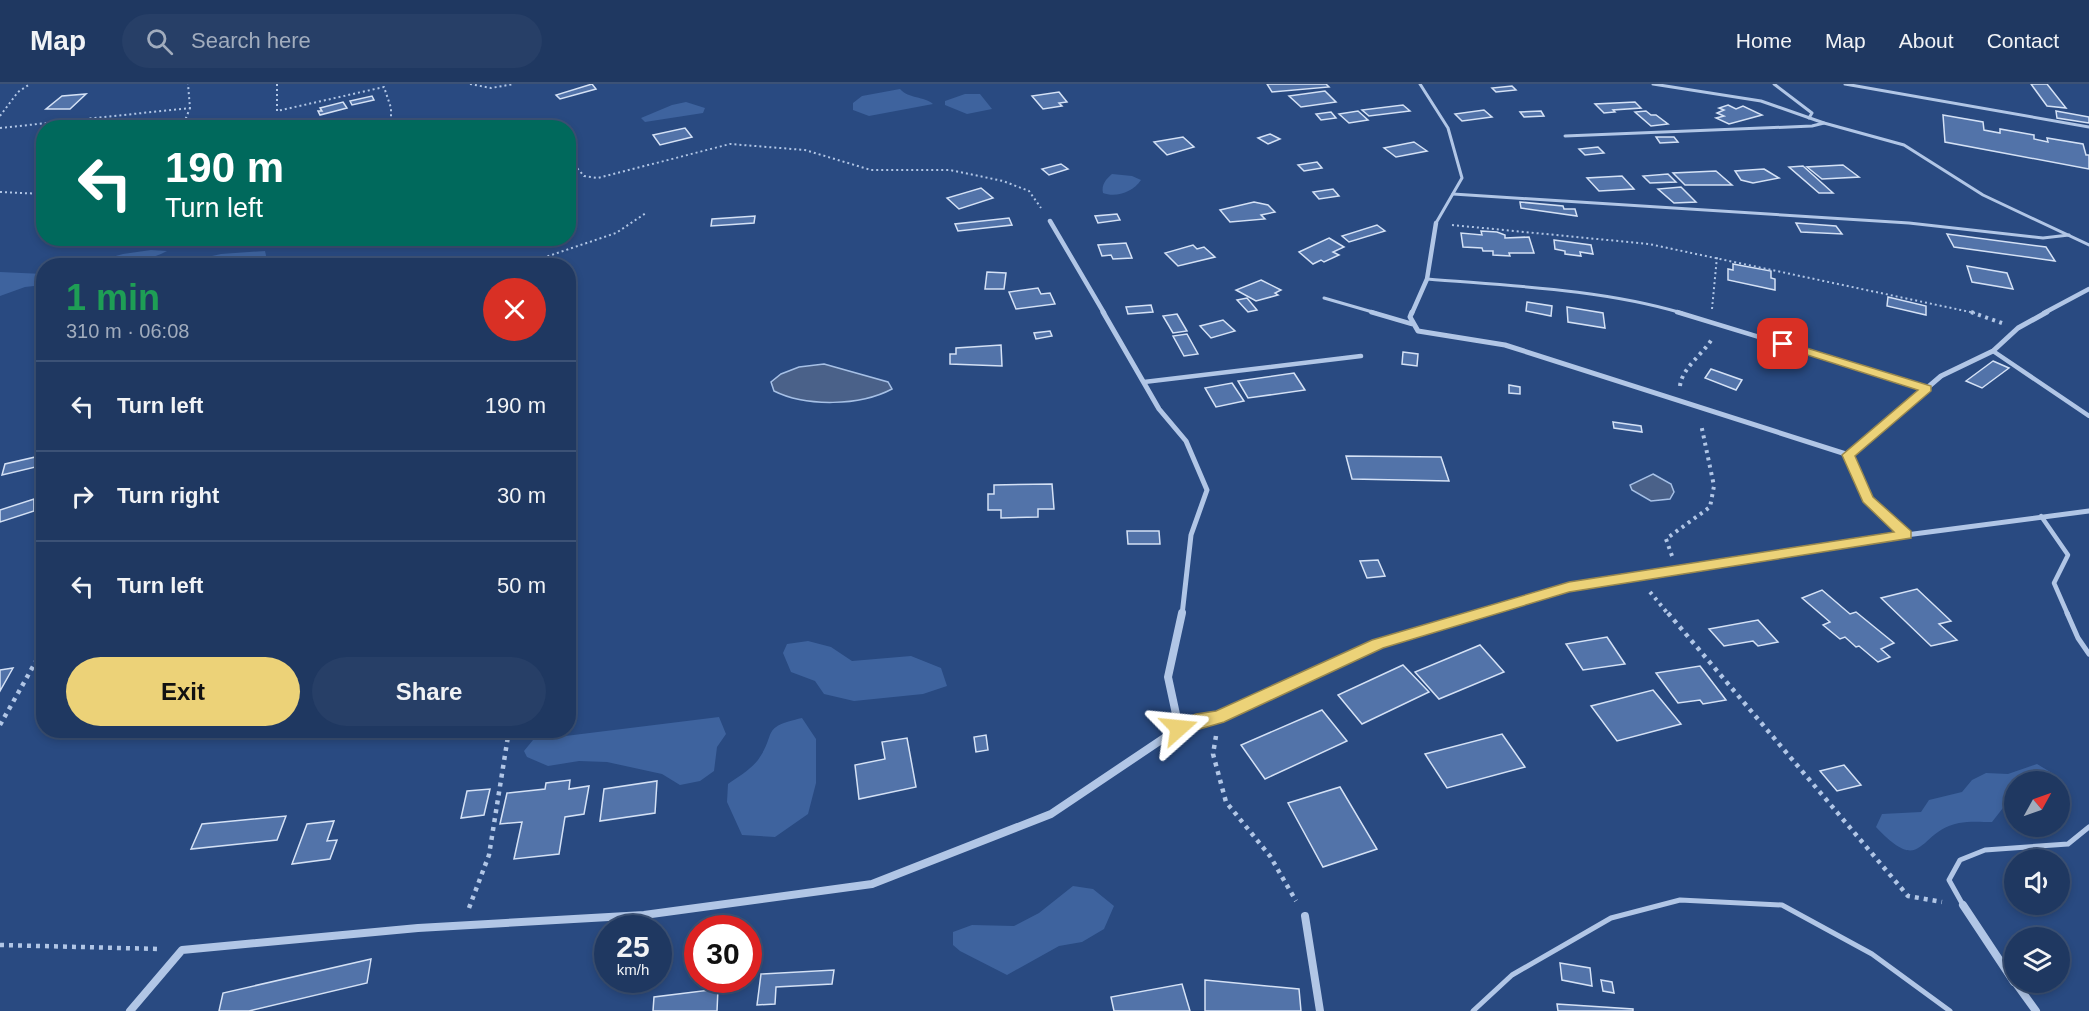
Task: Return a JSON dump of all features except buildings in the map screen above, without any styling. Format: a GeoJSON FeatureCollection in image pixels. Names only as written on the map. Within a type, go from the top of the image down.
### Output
{"type":"FeatureCollection","features":[{"type":"Feature","properties":{"kind":"street"},"geometry":{"type":"LineString","coordinates":[[1050,221],[1159,409],[1186,441],[1207,490],[1191,535],[1183,608],[1168,677],[1179,728]]}},
{"type":"Feature","properties":{"kind":"street"},"geometry":{"type":"LineString","coordinates":[[1436,223],[1427,279],[1410,317],[1418,331],[1505,345],[1849,455],[1867,499],[1906,535]]}},
{"type":"Feature","properties":{"kind":"street"},"geometry":{"type":"LineString","coordinates":[[1849,455],[1941,376],[1993,351],[2018,328],[2089,289]]}},
{"type":"Feature","properties":{"kind":"street"},"geometry":{"type":"LineString","coordinates":[[130,1011],[182,950],[463,926],[644,915],[806,891],[872,884],[1051,814],[1179,728],[1196,721],[1218,717],[1378,644],[1559,590],[1906,535],[2089,511]]}},
{"type":"Feature","properties":{"kind":"street"},"geometry":{"type":"LineString","coordinates":[[1963,905],[2004,966]]}},
{"type":"Feature","properties":{"kind":"street"},"geometry":{"type":"LineString","coordinates":[[1305,916],[1320,1011]]}},
{"type":"Feature","properties":{"kind":"street"},"geometry":{"type":"LineString","coordinates":[[2023,993],[2036,1011]]}},
{"type":"Feature","properties":{"kind":"lane"},"geometry":{"type":"LineString","coordinates":[[1420,84],[1448,128],[1462,178],[1436,223]]}},
{"type":"Feature","properties":{"kind":"lane"},"geometry":{"type":"LineString","coordinates":[[1653,84],[1761,101],[1824,123],[1904,145],[1983,195],[2089,245]]}},
{"type":"Feature","properties":{"kind":"lane"},"geometry":{"type":"LineString","coordinates":[[1774,84],[1812,113],[1809,118]]}},
{"type":"Feature","properties":{"kind":"lane"},"geometry":{"type":"LineString","coordinates":[[1845,84],[2089,127]]}},
{"type":"Feature","properties":{"kind":"lane"},"geometry":{"type":"LineString","coordinates":[[1565,136],[1812,126],[1824,123]]}},
{"type":"Feature","properties":{"kind":"lane"},"geometry":{"type":"LineString","coordinates":[[1453,194],[1909,223],[2043,238],[2069,236]]}},
{"type":"Feature","properties":{"kind":"lane"},"geometry":{"type":"LineString","coordinates":[[1427,279],[1536,288],[1654,305],[1926,388]]}},
{"type":"Feature","properties":{"kind":"lane"},"geometry":{"type":"LineString","coordinates":[[1323,298],[1412,324]]}},
{"type":"Feature","properties":{"kind":"lane"},"geometry":{"type":"LineString","coordinates":[[1993,351],[2010,360],[2033,380],[2089,416]]}},
{"type":"Feature","properties":{"kind":"lane"},"geometry":{"type":"LineString","coordinates":[[1144,381],[1361,356]]}},
{"type":"Feature","properties":{"kind":"lane"},"geometry":{"type":"LineString","coordinates":[[2041,516],[2068,555],[2054,583],[2078,638],[2089,654]]}},
{"type":"Feature","properties":{"kind":"lane"},"geometry":{"type":"LineString","coordinates":[[1963,905],[1949,880],[1960,860],[1984,850],[2068,844],[2089,827]]}},
{"type":"Feature","properties":{"kind":"lane"},"geometry":{"type":"LineString","coordinates":[[1473,1011],[1512,975],[1611,918],[1680,900],[1782,905],[1872,954],[1950,1011]]}},
{"type":"Feature","properties":{"kind":"path"},"geometry":{"type":"LineString","coordinates":[[0,116],[18,93],[30,84]]}},
{"type":"Feature","properties":{"kind":"path"},"geometry":{"type":"LineString","coordinates":[[185,120],[190,108],[188,84]]}},
{"type":"Feature","properties":{"kind":"path"},"geometry":{"type":"LineString","coordinates":[[276,84],[277,111],[384,87],[391,108],[391,120]]}},
{"type":"Feature","properties":{"kind":"path"},"geometry":{"type":"LineString","coordinates":[[470,84],[491,88],[514,84]]}},
{"type":"Feature","properties":{"kind":"path"},"geometry":{"type":"LineString","coordinates":[[76,120],[190,108]]}},
{"type":"Feature","properties":{"kind":"path"},"geometry":{"type":"LineString","coordinates":[[0,128],[36,124]]}},
{"type":"Feature","properties":{"kind":"path"},"geometry":{"type":"LineString","coordinates":[[576,167],[584,176],[598,178],[730,144],[805,150],[871,170],[950,170],[1003,181],[1029,191],[1050,221]]}},
{"type":"Feature","properties":{"kind":"path"},"geometry":{"type":"LineString","coordinates":[[0,192],[36,194]]}},
{"type":"Feature","properties":{"kind":"path"},"geometry":{"type":"LineString","coordinates":[[546,258],[616,233],[646,213]]}},
{"type":"Feature","properties":{"kind":"path"},"geometry":{"type":"LineString","coordinates":[[1436,223],[1672,248],[1971,312],[2018,328]]}},
{"type":"Feature","properties":{"kind":"path"},"geometry":{"type":"LineString","coordinates":[[1677,571],[1666,539],[1710,507],[1714,486],[1697,405]]}},
{"type":"Feature","properties":{"kind":"path"},"geometry":{"type":"LineString","coordinates":[[1638,577],[1908,896],[1963,905]]}},
{"type":"Feature","properties":{"kind":"path"},"geometry":{"type":"LineString","coordinates":[[0,725],[36,661]]}},
{"type":"Feature","properties":{"kind":"path"},"geometry":{"type":"LineString","coordinates":[[1218,717],[1213,754],[1226,802],[1270,856],[1305,916]]}},
{"type":"Feature","properties":{"kind":"path"},"geometry":{"type":"LineString","coordinates":[[463,926],[489,855],[508,738]]}},
{"type":"Feature","properties":{"kind":"path"},"geometry":{"type":"LineString","coordinates":[[0,945],[182,950]]}},
{"type":"Feature","properties":{"kind":"shaded area"},"geometry":{"type":"Polygon","coordinates":[[[900,89],[933,104],[869,116],[853,110],[853,103],[862,96],[900,89]]]}},
{"type":"Feature","properties":{"kind":"shaded area"},"geometry":{"type":"Polygon","coordinates":[[[965,94],[980,94],[992,109],[967,114],[945,105],[945,101],[965,94]]]}},
{"type":"Feature","properties":{"kind":"shaded area"},"geometry":{"type":"Polygon","coordinates":[[[686,102],[705,108],[703,113],[645,122],[641,118],[672,105],[686,102]]]}},
{"type":"Feature","properties":{"kind":"shaded area"},"geometry":{"type":"Polygon","coordinates":[[[1112,174],[1132,176],[1141,180],[1134,188],[1124,193],[1113,195],[1103,193],[1104,182],[1112,174]]]}},
{"type":"Feature","properties":{"kind":"shaded area"},"geometry":{"type":"Polygon","coordinates":[[[151,250],[167,251],[150,258],[108,258],[151,250]]]}},
{"type":"Feature","properties":{"kind":"shaded area"},"geometry":{"type":"Polygon","coordinates":[[[265,251],[267,258],[203,258],[221,254],[265,251]]]}},
{"type":"Feature","properties":{"kind":"shaded area"},"geometry":{"type":"Polygon","coordinates":[[[0,272],[36,274],[36,286],[25,287],[0,296],[0,272]]]}},
{"type":"Feature","properties":{"kind":"shaded area"},"geometry":{"type":"Polygon","coordinates":[[[824,364],[888,382],[892,389],[865,399],[833,402],[801,400],[774,391],[771,382],[781,374],[799,367],[824,364]]]}},
{"type":"Feature","properties":{"kind":"shaded area"},"geometry":{"type":"Polygon","coordinates":[[[1653,474],[1671,484],[1674,492],[1670,499],[1651,501],[1632,490],[1630,485],[1653,474]]]}},
{"type":"Feature","properties":{"kind":"shaded area"},"geometry":{"type":"Polygon","coordinates":[[[808,641],[831,647],[852,661],[911,656],[941,668],[947,686],[923,694],[854,701],[824,694],[815,681],[791,672],[783,653],[787,644],[808,641]]]}},
{"type":"Feature","properties":{"kind":"shaded area"},"geometry":{"type":"Polygon","coordinates":[[[719,717],[726,734],[717,747],[714,771],[700,781],[680,785],[662,774],[607,762],[579,761],[548,766],[527,757],[524,751],[533,740],[576,738],[576,735],[719,717]]]}},
{"type":"Feature","properties":{"kind":"shaded area"},"geometry":{"type":"Polygon","coordinates":[[[802,718],[816,739],[816,783],[808,814],[775,837],[742,835],[727,802],[728,784],[758,760],[774,728],[802,718]]]}},
{"type":"Feature","properties":{"kind":"shaded area"},"geometry":{"type":"Polygon","coordinates":[[[2037,764],[2049,771],[2017,771],[2037,764]]]}},
{"type":"Feature","properties":{"kind":"shaded area"},"geometry":{"type":"Polygon","coordinates":[[[1986,773],[2004,774],[2004,807],[1992,822],[1959,823],[1945,828],[1920,847],[1912,850],[1903,849],[1892,842],[1876,827],[1882,814],[1921,812],[1929,800],[1962,792],[1972,780],[1986,773]]]}},
{"type":"Feature","properties":{"kind":"shaded area"},"geometry":{"type":"Polygon","coordinates":[[[1073,886],[1093,889],[1114,906],[1104,929],[1082,942],[1059,946],[1007,975],[960,951],[953,945],[953,932],[972,925],[1014,926],[1039,913],[1073,886]]]}},
{"type":"Feature","properties":{"kind":"route"},"geometry":{"type":"LineString","coordinates":[[1179,728],[1196,721],[1218,717],[1378,644],[1518,600],[1569,587],[1906,535],[1867,499],[1849,455],[1926,388],[1783,344]]}}]}
